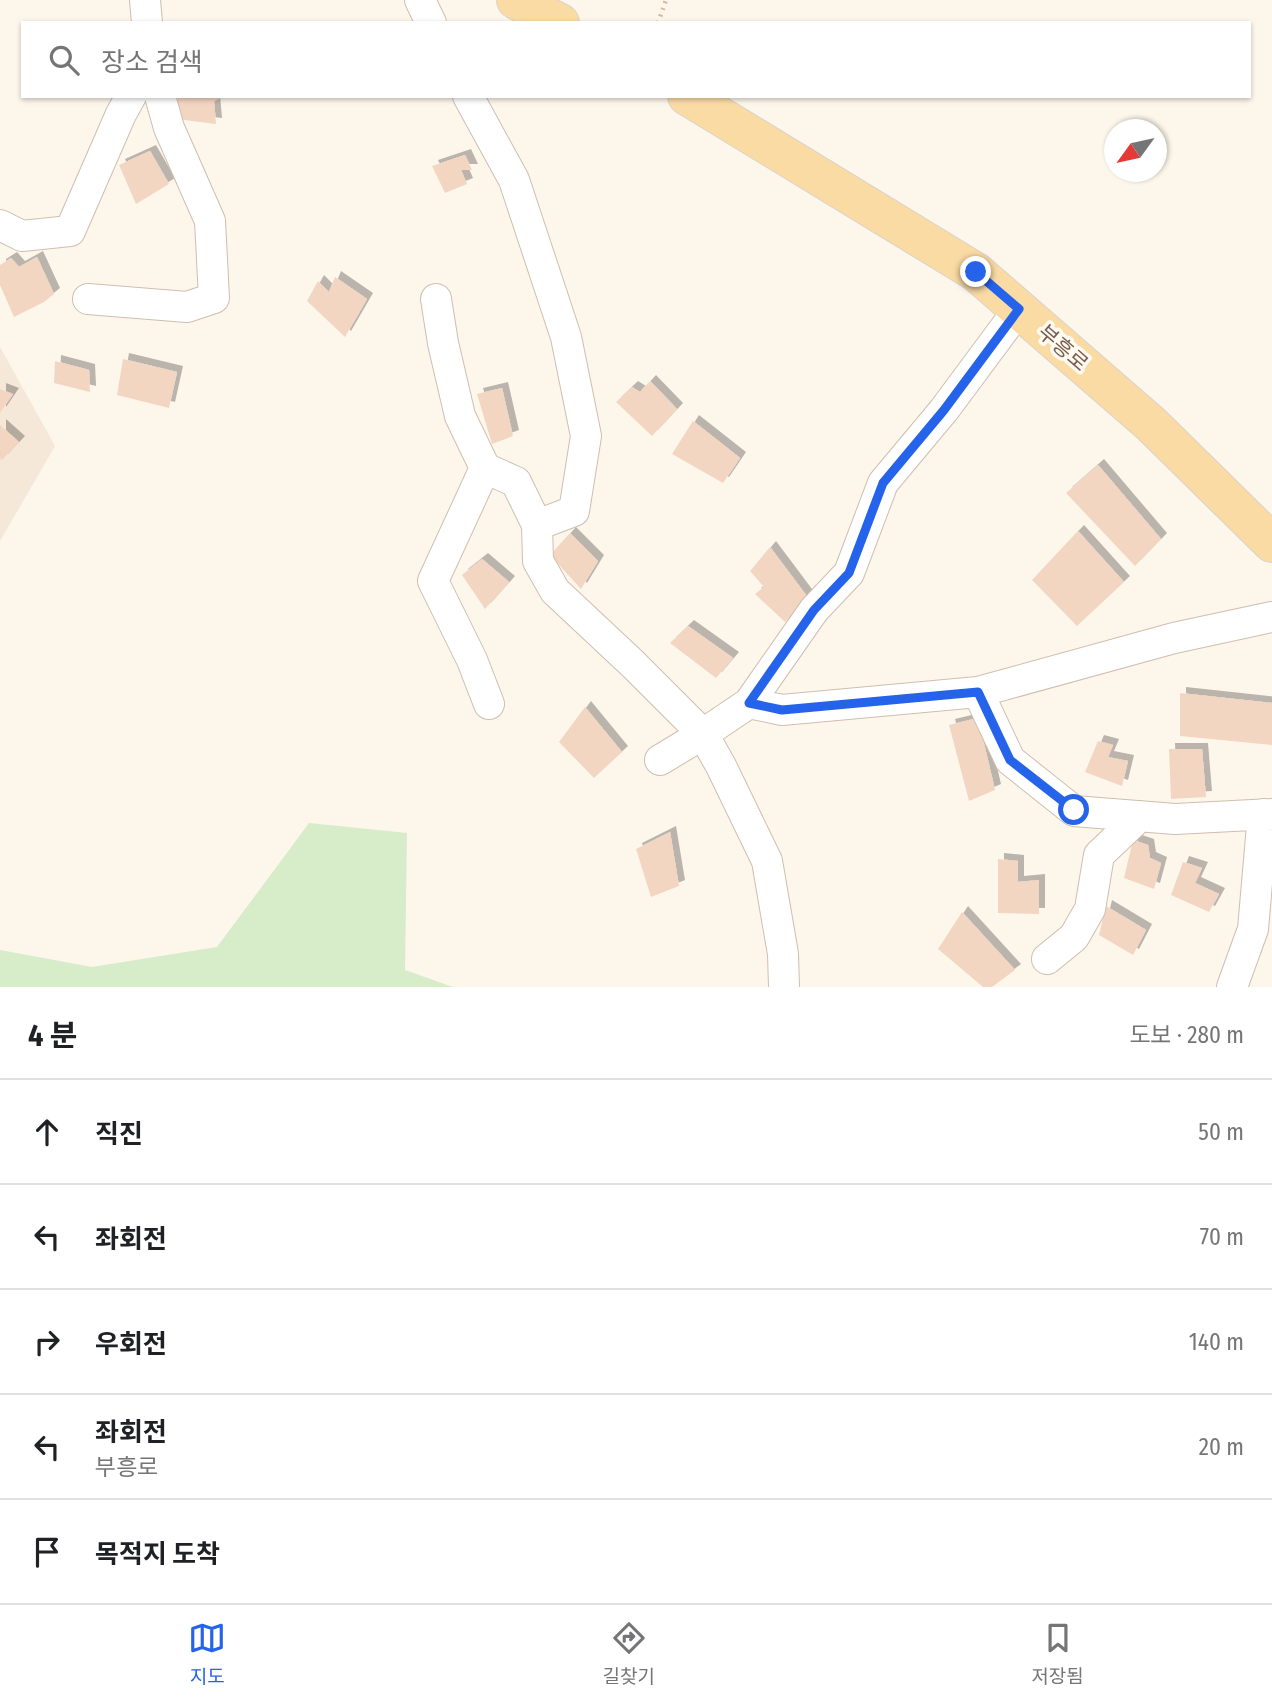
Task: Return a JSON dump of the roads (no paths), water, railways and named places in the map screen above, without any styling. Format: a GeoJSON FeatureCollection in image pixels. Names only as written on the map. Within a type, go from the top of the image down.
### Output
{"type":"FeatureCollection","features":[{"type":"Feature","properties":{"kind":"main road"},"geometry":{"type":"LineString","coordinates":[[516,0],[556,21]]}},
{"type":"Feature","properties":{"kind":"main road","name":"부흥로"},"geometry":{"type":"LineString","coordinates":[[690,98],[976,272],[1151,424],[1272,543]]}},
{"type":"Feature","properties":{"kind":"street"},"geometry":{"type":"LineString","coordinates":[[145,0],[147,21]]}},
{"type":"Feature","properties":{"kind":"street"},"geometry":{"type":"LineString","coordinates":[[420,0],[430,21]]}},
{"type":"Feature","properties":{"kind":"street"},"geometry":{"type":"LineString","coordinates":[[0,225],[22,236],[70,231],[130,98]]}},
{"type":"Feature","properties":{"kind":"street"},"geometry":{"type":"LineString","coordinates":[[88,299],[187,307],[215,298],[210,221],[169,128],[161,98]]}},
{"type":"Feature","properties":{"kind":"street"},"geometry":{"type":"LineString","coordinates":[[469,98],[514,180],[566,337],[586,436],[574,511],[537,525]]}},
{"type":"Feature","properties":{"kind":"street"},"geometry":{"type":"LineString","coordinates":[[436,299],[460,416],[485,468],[516,482],[537,525],[538,561],[555,591],[706,732],[767,862],[783,954],[784,987]]}},
{"type":"Feature","properties":{"kind":"street"},"geometry":{"type":"LineString","coordinates":[[660,760],[744,706],[814,610],[849,573],[883,483],[944,410],[1019,309]]}},
{"type":"Feature","properties":{"kind":"street"},"geometry":{"type":"LineString","coordinates":[[485,468],[433,581],[472,660],[489,704]]}},
{"type":"Feature","properties":{"kind":"street"},"geometry":{"type":"LineString","coordinates":[[744,706],[782,710],[978,692],[1174,638],[1272,617]]}},
{"type":"Feature","properties":{"kind":"street"},"geometry":{"type":"LineString","coordinates":[[978,692],[1010,760],[1074,810],[1175,819],[1268,814],[1253,929],[1232,987]]}},
{"type":"Feature","properties":{"kind":"street"},"geometry":{"type":"LineString","coordinates":[[1047,959],[1074,937],[1090,909],[1099,855],[1140,816]]}}]}
